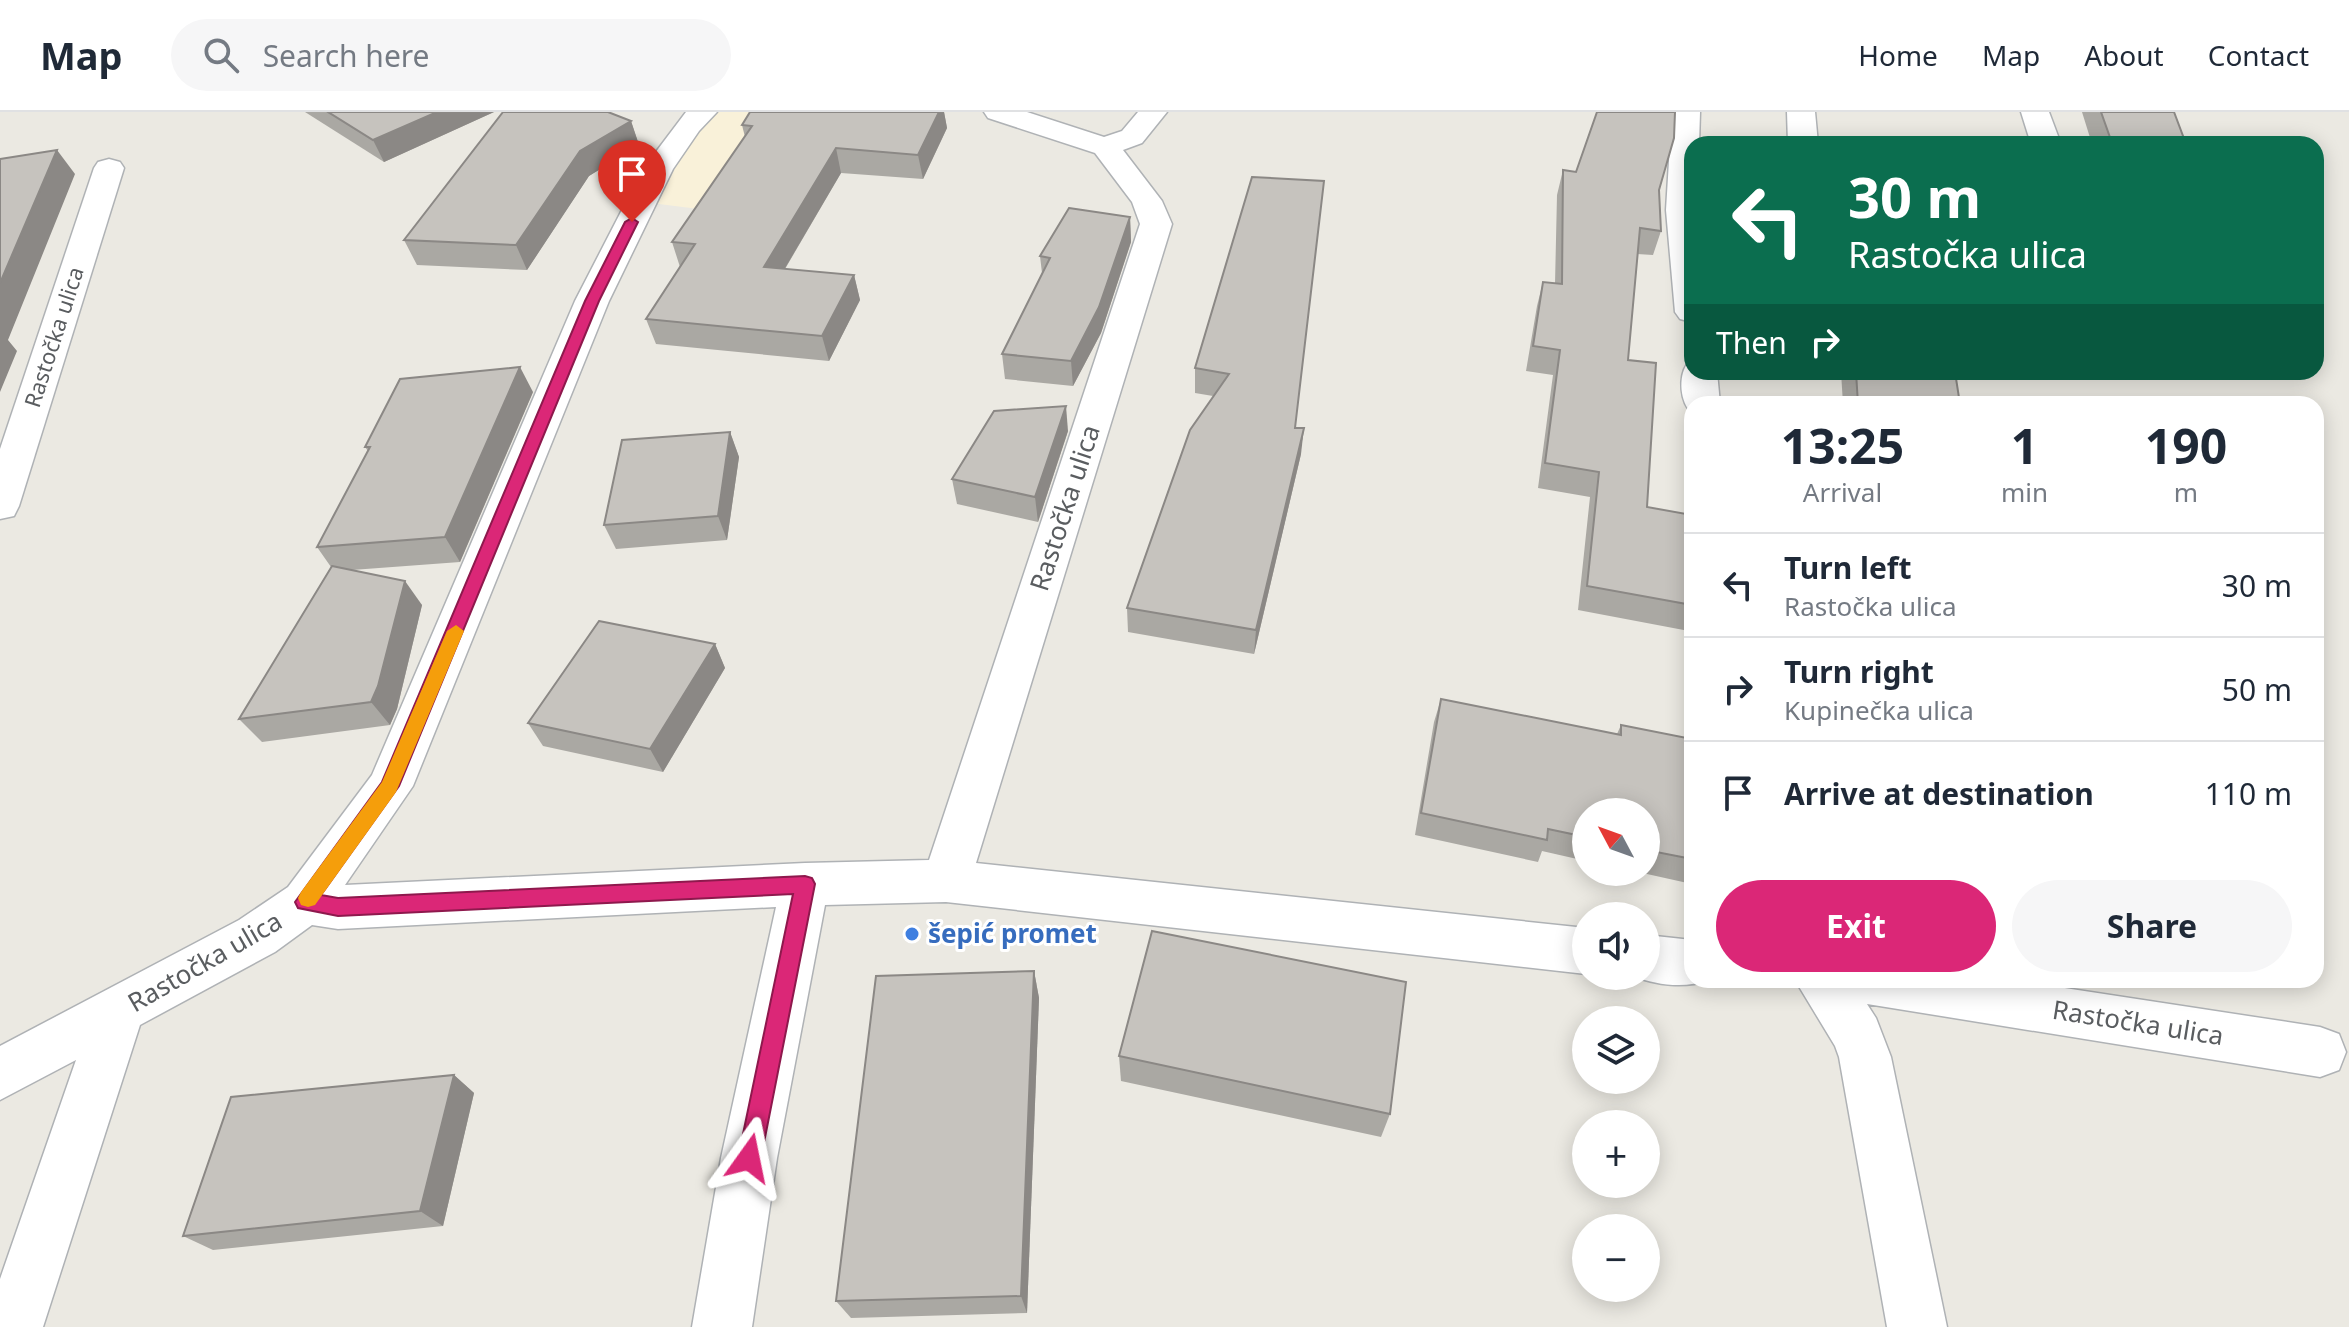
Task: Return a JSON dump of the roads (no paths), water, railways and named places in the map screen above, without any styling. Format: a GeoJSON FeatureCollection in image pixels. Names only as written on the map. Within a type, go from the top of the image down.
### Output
{"type":"FeatureCollection","features":[{"type":"Feature","properties":{"kind":"street"},"geometry":{"type":"LineString","coordinates":[[998,112],[1105,147],[1132,137],[1153,112]]}},
{"type":"Feature","properties":{"kind":"street"},"geometry":{"type":"LineString","coordinates":[[1685,136],[1686,112]]}},
{"type":"Feature","properties":{"kind":"street"},"geometry":{"type":"LineString","coordinates":[[1801,112],[1802,136]]}},
{"type":"Feature","properties":{"kind":"street"},"geometry":{"type":"LineString","coordinates":[[2035,112],[2043,136]]}},
{"type":"Feature","properties":{"kind":"street"},"geometry":{"type":"LineString","coordinates":[[305,902],[390,786],[592,301],[685,116]]}},
{"type":"Feature","properties":{"kind":"street","name":"Rastočka ulica"},"geometry":{"type":"LineString","coordinates":[[946,881],[1156,224],[1147,201],[1105,147]]}},
{"type":"Feature","properties":{"kind":"street"},"geometry":{"type":"LineString","coordinates":[[1684,151],[1681,210],[1684,238]]}},
{"type":"Feature","properties":{"kind":"street","name":"Rastočka ulica"},"geometry":{"type":"LineString","coordinates":[[0,506],[109,168]]}},
{"type":"Feature","properties":{"kind":"street","name":"Rastočka ulica"},"geometry":{"type":"LineString","coordinates":[[0,1074],[257,936],[305,902],[338,907],[805,884],[946,881],[1572,949]]}},
{"type":"Feature","properties":{"kind":"street"},"geometry":{"type":"LineString","coordinates":[[722,1327],[749,1158],[805,884]]}},
{"type":"Feature","properties":{"kind":"street"},"geometry":{"type":"LineString","coordinates":[[1660,960],[1684,962]]}},
{"type":"Feature","properties":{"kind":"street"},"geometry":{"type":"LineString","coordinates":[[1826,988],[1858,1035],[1865,1057],[1917,1327]]}},
{"type":"Feature","properties":{"kind":"street","name":"Rastočka ulica"},"geometry":{"type":"LineString","coordinates":[[1912,988],[2320,1052]]}},
{"type":"Feature","properties":{"kind":"street"},"geometry":{"type":"LineString","coordinates":[[13,1327],[119,1012]]}},
{"type":"Feature","properties":{"kind":"place","name":"šepić promet"},"geometry":{"type":"Point","coordinates":[912,934]}}]}
